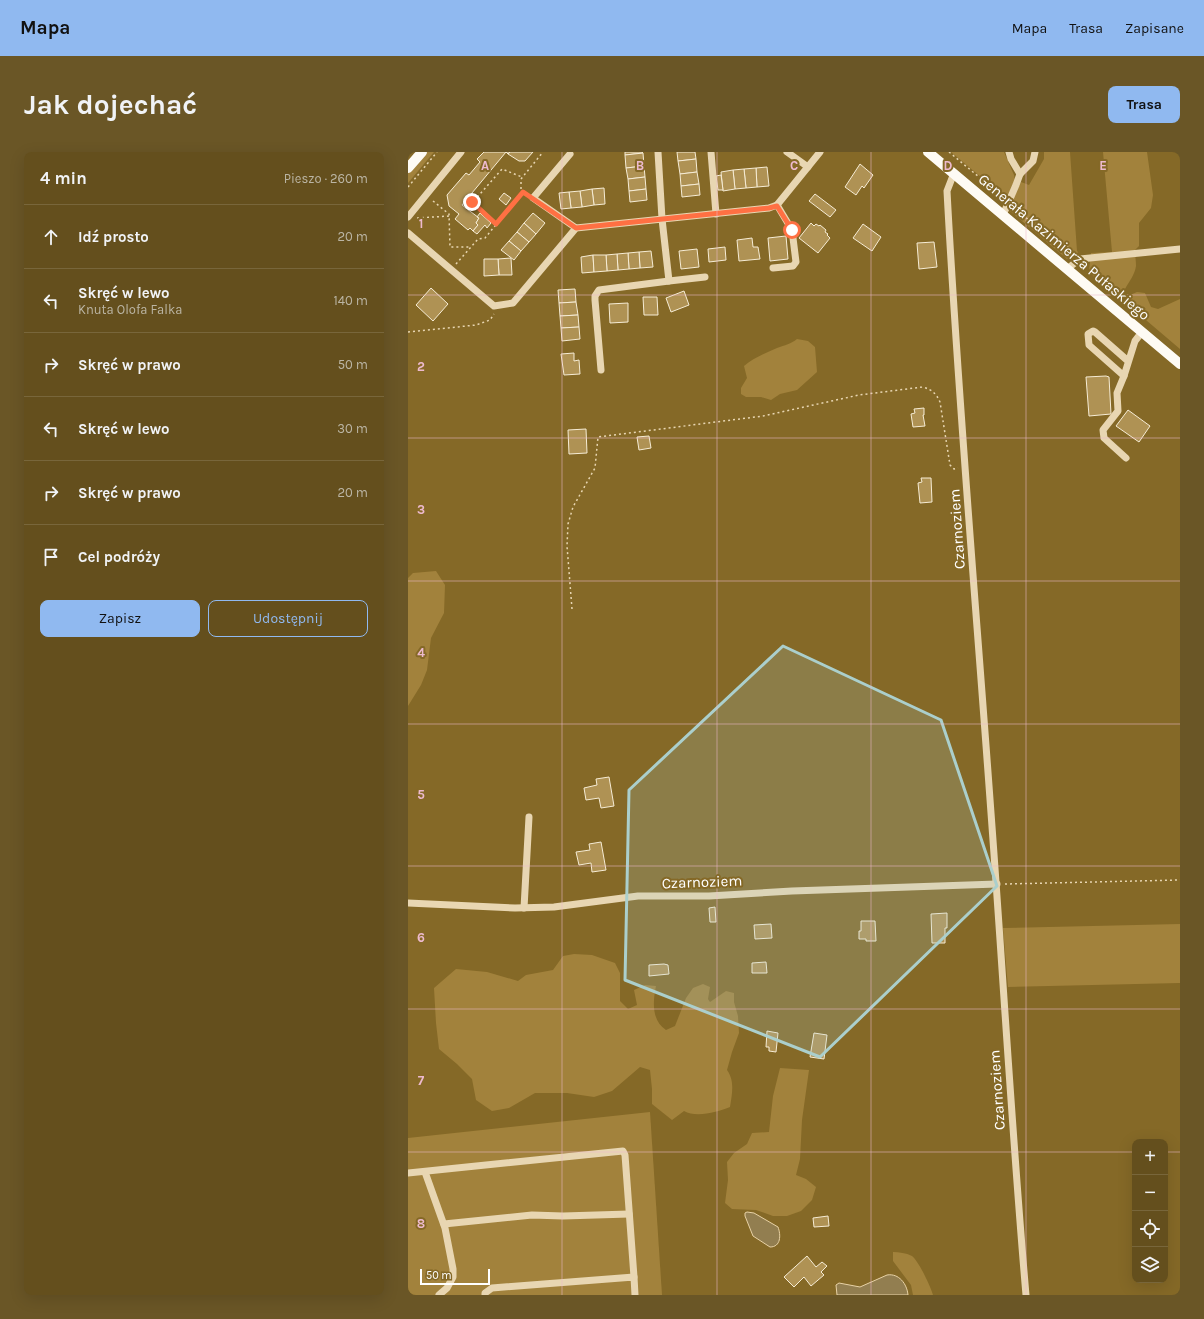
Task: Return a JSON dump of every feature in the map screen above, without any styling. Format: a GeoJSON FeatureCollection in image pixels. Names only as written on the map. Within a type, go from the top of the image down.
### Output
{"type":"FeatureCollection","features":[{"type":"Feature","properties":{"kind":"main road"},"geometry":{"type":"LineString","coordinates":[[408,168],[422,152]]}},
{"type":"Feature","properties":{"kind":"main road","name":"Generała Kazimierza Pułaskiego"},"geometry":{"type":"LineString","coordinates":[[928,152],[1180,364]]}},
{"type":"Feature","properties":{"kind":"street"},"geometry":{"type":"LineString","coordinates":[[411,217],[426,195],[461,152]]}},
{"type":"Feature","properties":{"kind":"street"},"geometry":{"type":"LineString","coordinates":[[658,152],[662,219],[669,281]]}},
{"type":"Feature","properties":{"kind":"street"},"geometry":{"type":"LineString","coordinates":[[711,152],[716,214]]}},
{"type":"Feature","properties":{"kind":"street"},"geometry":{"type":"LineString","coordinates":[[787,152],[808,167]]}},
{"type":"Feature","properties":{"kind":"street"},"geometry":{"type":"LineString","coordinates":[[570,154],[533,198],[576,228],[716,214],[777,206],[820,152]]}},
{"type":"Feature","properties":{"kind":"street"},"geometry":{"type":"LineString","coordinates":[[1009,152],[1011,159],[1020,174]]}},
{"type":"Feature","properties":{"kind":"street"},"geometry":{"type":"LineString","coordinates":[[1003,215],[1020,174],[1032,161],[1035,152]]}},
{"type":"Feature","properties":{"kind":"street","name":"Czarnoziem"},"geometry":{"type":"LineString","coordinates":[[954,174],[946,191],[954,327],[997,884],[1017,1192],[1026,1295]]}},
{"type":"Feature","properties":{"kind":"street"},"geometry":{"type":"LineString","coordinates":[[773,268],[793,266],[796,262],[792,230],[777,206]]}},
{"type":"Feature","properties":{"kind":"street"},"geometry":{"type":"LineString","coordinates":[[408,233],[494,306],[513,303],[576,228]]}},
{"type":"Feature","properties":{"kind":"street"},"geometry":{"type":"LineString","coordinates":[[1067,269],[1080,259],[1180,249]]}},
{"type":"Feature","properties":{"kind":"street"},"geometry":{"type":"LineString","coordinates":[[601,370],[595,300],[599,290],[705,277]]}},
{"type":"Feature","properties":{"kind":"street"},"geometry":{"type":"LineString","coordinates":[[1124,376],[1089,345],[1088,334],[1095,332],[1128,361]]}},
{"type":"Feature","properties":{"kind":"street"},"geometry":{"type":"LineString","coordinates":[[1126,458],[1104,438],[1102,430],[1118,411],[1116,393],[1124,376],[1135,341],[1142,332]]}},
{"type":"Feature","properties":{"kind":"street"},"geometry":{"type":"LineString","coordinates":[[524,908],[529,817]]}},
{"type":"Feature","properties":{"kind":"street","name":"Czarnoziem"},"geometry":{"type":"LineString","coordinates":[[408,903],[524,908],[554,907],[638,896],[709,896],[792,891],[997,884]]}},
{"type":"Feature","properties":{"kind":"street"},"geometry":{"type":"LineString","coordinates":[[408,1173],[623,1151],[635,1295]]}},
{"type":"Feature","properties":{"kind":"street"},"geometry":{"type":"LineString","coordinates":[[425,1172],[444,1224],[453,1269],[453,1277],[447,1288],[439,1295]]}},
{"type":"Feature","properties":{"kind":"street"},"geometry":{"type":"LineString","coordinates":[[444,1224],[532,1215],[563,1216],[629,1214]]}},
{"type":"Feature","properties":{"kind":"street"},"geometry":{"type":"LineString","coordinates":[[485,1295],[488,1290],[492,1288],[634,1277]]}},
{"type":"Feature","properties":{"kind":"path"},"geometry":{"type":"LineString","coordinates":[[408,187],[436,152]]}},
{"type":"Feature","properties":{"kind":"path"},"geometry":{"type":"LineString","coordinates":[[533,198],[523,192],[520,184],[522,177],[543,152]]}},
{"type":"Feature","properties":{"kind":"path"},"geometry":{"type":"LineString","coordinates":[[496,224],[472,202],[502,169],[522,177]]}},
{"type":"Feature","properties":{"kind":"path"},"geometry":{"type":"LineString","coordinates":[[451,270],[478,239],[485,238],[523,192]]}},
{"type":"Feature","properties":{"kind":"path"},"geometry":{"type":"LineString","coordinates":[[426,195],[449,214],[450,247],[471,247]]}},
{"type":"Feature","properties":{"kind":"path"},"geometry":{"type":"LineString","coordinates":[[411,217],[449,216]]}},
{"type":"Feature","properties":{"kind":"path"},"geometry":{"type":"LineString","coordinates":[[408,332],[476,325],[490,320],[500,305]]}},
{"type":"Feature","properties":{"kind":"path"},"geometry":{"type":"LineString","coordinates":[[572,609],[567,546],[568,524],[573,507],[595,468],[598,437],[762,416],[859,396],[923,388],[931,390],[937,394],[940,402],[950,465],[954,469],[966,468]]}},
{"type":"Feature","properties":{"kind":"path"},"geometry":{"type":"LineString","coordinates":[[997,884],[1180,880]]}},
{"type":"Feature","properties":{"kind":"highlighted area"},"geometry":{"type":"Polygon","coordinates":[[[783,646],[941,720],[997,886],[820,1057],[625,980],[629,790],[783,646]]]}},
{"type":"Feature","properties":{"kind":"shaded area"},"geometry":{"type":"Polygon","coordinates":[[[427,152],[434,152],[408,183],[408,173],[427,152]]]}},
{"type":"Feature","properties":{"kind":"shaded area"},"geometry":{"type":"Polygon","coordinates":[[[951,152],[1004,152],[1015,181],[1006,198],[951,152]]]}},
{"type":"Feature","properties":{"kind":"shaded area"},"geometry":{"type":"Polygon","coordinates":[[[1044,152],[1070,152],[1078,252],[1071,259],[1067,259],[1010,211],[1010,205],[1021,182],[1029,185],[1044,159],[1044,152]]]}},
{"type":"Feature","properties":{"kind":"shaded area"},"geometry":{"type":"Polygon","coordinates":[[[1103,152],[1147,152],[1153,195],[1151,208],[1139,223],[1139,246],[1135,250],[1136,266],[1132,278],[1125,289],[1117,292],[1101,285],[1089,271],[1091,253],[1112,252],[1103,152]]]}},
{"type":"Feature","properties":{"kind":"shaded area"},"geometry":{"type":"Polygon","coordinates":[[[1137,292],[1145,293],[1151,307],[1158,309],[1180,299],[1180,349],[1133,309],[1128,301],[1130,295],[1137,292]]]}},
{"type":"Feature","properties":{"kind":"shaded area"},"geometry":{"type":"Polygon","coordinates":[[[797,339],[808,341],[815,347],[817,372],[797,390],[780,394],[771,400],[761,397],[746,397],[741,394],[741,388],[747,378],[744,366],[760,356],[797,339]]]}},
{"type":"Feature","properties":{"kind":"shaded area"},"geometry":{"type":"Polygon","coordinates":[[[436,571],[445,585],[444,613],[431,638],[427,670],[421,685],[408,706],[408,578],[413,573],[436,571]]]}},
{"type":"Feature","properties":{"kind":"shaded area"},"geometry":{"type":"Polygon","coordinates":[[[1180,924],[1180,983],[1008,987],[1003,928],[1180,924]]]}},
{"type":"Feature","properties":{"kind":"shaded area"},"geometry":{"type":"Polygon","coordinates":[[[574,954],[592,955],[615,963],[620,973],[620,1001],[628,1009],[637,1005],[634,990],[645,985],[656,986],[654,998],[655,1016],[661,1026],[666,1030],[675,1026],[686,998],[693,988],[703,984],[710,987],[708,999],[710,1002],[726,991],[734,993],[739,1033],[727,1070],[730,1074],[732,1083],[730,1107],[719,1111],[701,1114],[684,1111],[672,1120],[652,1104],[650,1070],[640,1067],[612,1091],[594,1097],[567,1093],[535,1093],[509,1108],[492,1111],[476,1100],[472,1079],[439,1049],[434,988],[456,969],[487,972],[518,981],[526,975],[553,970],[563,956],[574,954]]]}},
{"type":"Feature","properties":{"kind":"shaded area"},"geometry":{"type":"Polygon","coordinates":[[[780,1068],[809,1070],[802,1120],[800,1159],[796,1175],[806,1179],[816,1187],[812,1200],[801,1211],[787,1216],[773,1216],[756,1210],[732,1209],[725,1203],[728,1180],[727,1162],[734,1153],[747,1144],[752,1133],[769,1132],[773,1096],[780,1068]]]}},
{"type":"Feature","properties":{"kind":"shaded area"},"geometry":{"type":"Polygon","coordinates":[[[650,1112],[662,1295],[408,1295],[408,1138],[650,1112]]]}},
{"type":"Feature","properties":{"kind":"shaded area"},"geometry":{"type":"Polygon","coordinates":[[[745,1213],[754,1213],[778,1227],[780,1237],[776,1245],[770,1247],[753,1236],[745,1216],[745,1213]]]}},
{"type":"Feature","properties":{"kind":"shaded area"},"geometry":{"type":"Polygon","coordinates":[[[893,1252],[900,1252],[915,1258],[930,1286],[933,1295],[913,1295],[911,1285],[893,1261],[893,1252]]]}},
{"type":"Feature","properties":{"kind":"shaded area"},"geometry":{"type":"Polygon","coordinates":[[[887,1275],[895,1276],[902,1280],[908,1295],[837,1295],[836,1285],[839,1283],[860,1287],[887,1275]]]}},
{"type":"Feature","properties":{"kind":"building"},"geometry":{"type":"Polygon","coordinates":[[[484,152],[506,152],[462,205],[479,218],[476,223],[478,225],[473,231],[470,228],[468,230],[455,219],[459,214],[449,206],[447,195],[466,173],[469,175],[480,162],[477,159],[484,152]]]}},
{"type":"Feature","properties":{"kind":"building"},"geometry":{"type":"Polygon","coordinates":[[[510,152],[533,152],[525,161],[519,161],[508,154],[510,152]]]}},
{"type":"Feature","properties":{"kind":"building"},"geometry":{"type":"Polygon","coordinates":[[[625,152],[642,152],[643,153],[625,155],[625,152]]]}},
{"type":"Feature","properties":{"kind":"building"},"geometry":{"type":"Polygon","coordinates":[[[677,152],[695,152],[696,159],[678,161],[677,152]]]}},
{"type":"Feature","properties":{"kind":"building"},"geometry":{"type":"Polygon","coordinates":[[[643,153],[644,166],[626,168],[625,155],[643,153]]]}},
{"type":"Feature","properties":{"kind":"building"},"geometry":{"type":"Polygon","coordinates":[[[696,159],[697,172],[680,174],[678,161],[696,159]]]}},
{"type":"Feature","properties":{"kind":"building"},"geometry":{"type":"Polygon","coordinates":[[[860,164],[873,175],[864,188],[862,186],[856,195],[845,187],[860,164]]]}},
{"type":"Feature","properties":{"kind":"building"},"geometry":{"type":"Polygon","coordinates":[[[644,166],[645,177],[628,179],[626,168],[644,166]]]}},
{"type":"Feature","properties":{"kind":"building"},"geometry":{"type":"Polygon","coordinates":[[[767,167],[769,186],[757,187],[756,168],[767,167]]]}},
{"type":"Feature","properties":{"kind":"building"},"geometry":{"type":"Polygon","coordinates":[[[756,168],[757,187],[746,188],[744,169],[756,168]]]}},
{"type":"Feature","properties":{"kind":"building"},"geometry":{"type":"Polygon","coordinates":[[[744,169],[746,188],[735,189],[733,170],[744,169]]]}},
{"type":"Feature","properties":{"kind":"building"},"geometry":{"type":"Polygon","coordinates":[[[733,170],[735,189],[723,191],[721,172],[733,170]]]}},
{"type":"Feature","properties":{"kind":"building"},"geometry":{"type":"Polygon","coordinates":[[[697,172],[699,184],[681,186],[680,174],[697,172]]]}},
{"type":"Feature","properties":{"kind":"building"},"geometry":{"type":"Polygon","coordinates":[[[721,175],[723,190],[718,190],[716,176],[721,175]]]}},
{"type":"Feature","properties":{"kind":"building"},"geometry":{"type":"Polygon","coordinates":[[[645,177],[646,189],[629,191],[628,179],[645,177]]]}},
{"type":"Feature","properties":{"kind":"building"},"geometry":{"type":"Polygon","coordinates":[[[699,184],[700,195],[682,197],[681,186],[699,184]]]}},
{"type":"Feature","properties":{"kind":"building"},"geometry":{"type":"Polygon","coordinates":[[[604,188],[605,204],[594,205],[592,189],[604,188]]]}},
{"type":"Feature","properties":{"kind":"building"},"geometry":{"type":"Polygon","coordinates":[[[592,189],[594,205],[582,207],[580,191],[592,189]]]}},
{"type":"Feature","properties":{"kind":"building"},"geometry":{"type":"Polygon","coordinates":[[[646,189],[647,200],[630,202],[629,191],[646,189]]]}},
{"type":"Feature","properties":{"kind":"building"},"geometry":{"type":"Polygon","coordinates":[[[580,191],[582,207],[571,208],[569,192],[580,191]]]}},
{"type":"Feature","properties":{"kind":"building"},"geometry":{"type":"Polygon","coordinates":[[[569,192],[571,208],[561,209],[559,193],[569,192]]]}},
{"type":"Feature","properties":{"kind":"building"},"geometry":{"type":"Polygon","coordinates":[[[504,193],[511,198],[506,205],[499,199],[504,193]]]}},
{"type":"Feature","properties":{"kind":"building"},"geometry":{"type":"Polygon","coordinates":[[[815,194],[836,210],[830,217],[809,201],[815,194]]]}},
{"type":"Feature","properties":{"kind":"building"},"geometry":{"type":"Polygon","coordinates":[[[480,213],[491,223],[487,228],[485,225],[477,234],[473,231],[478,225],[476,223],[479,218],[477,217],[480,213]]]}},
{"type":"Feature","properties":{"kind":"building"},"geometry":{"type":"Polygon","coordinates":[[[533,213],[545,223],[536,234],[524,223],[533,213]]]}},
{"type":"Feature","properties":{"kind":"building"},"geometry":{"type":"Polygon","coordinates":[[[524,223],[536,234],[529,242],[517,232],[524,223]]]}},
{"type":"Feature","properties":{"kind":"building"},"geometry":{"type":"Polygon","coordinates":[[[811,223],[814,226],[816,224],[819,226],[820,225],[826,230],[825,232],[830,238],[818,253],[799,238],[811,223]]]}},
{"type":"Feature","properties":{"kind":"building"},"geometry":{"type":"Polygon","coordinates":[[[863,224],[881,237],[872,251],[853,238],[863,224]]]}},
{"type":"Feature","properties":{"kind":"building"},"geometry":{"type":"Polygon","coordinates":[[[517,232],[529,242],[521,251],[509,241],[517,232]]]}},
{"type":"Feature","properties":{"kind":"building"},"geometry":{"type":"Polygon","coordinates":[[[786,236],[788,259],[770,261],[768,238],[786,236]]]}},
{"type":"Feature","properties":{"kind":"building"},"geometry":{"type":"Polygon","coordinates":[[[752,238],[753,247],[758,247],[760,259],[739,261],[737,240],[752,238]]]}},
{"type":"Feature","properties":{"kind":"building"},"geometry":{"type":"Polygon","coordinates":[[[509,241],[521,251],[514,260],[501,250],[509,241]]]}},
{"type":"Feature","properties":{"kind":"building"},"geometry":{"type":"Polygon","coordinates":[[[934,242],[937,267],[919,269],[917,243],[934,242]]]}},
{"type":"Feature","properties":{"kind":"building"},"geometry":{"type":"Polygon","coordinates":[[[725,247],[726,260],[709,262],[708,249],[725,247]]]}},
{"type":"Feature","properties":{"kind":"building"},"geometry":{"type":"Polygon","coordinates":[[[697,249],[699,267],[681,269],[679,251],[697,249]]]}},
{"type":"Feature","properties":{"kind":"building"},"geometry":{"type":"Polygon","coordinates":[[[651,251],[653,267],[640,268],[639,252],[651,251]]]}},
{"type":"Feature","properties":{"kind":"building"},"geometry":{"type":"Polygon","coordinates":[[[639,252],[640,268],[629,269],[628,253],[639,252]]]}},
{"type":"Feature","properties":{"kind":"building"},"geometry":{"type":"Polygon","coordinates":[[[628,253],[629,269],[618,270],[617,254],[628,253]]]}},
{"type":"Feature","properties":{"kind":"building"},"geometry":{"type":"Polygon","coordinates":[[[617,254],[618,270],[607,271],[606,255],[617,254]]]}},
{"type":"Feature","properties":{"kind":"building"},"geometry":{"type":"Polygon","coordinates":[[[593,255],[594,272],[582,273],[581,257],[593,255]]]}},
{"type":"Feature","properties":{"kind":"building"},"geometry":{"type":"Polygon","coordinates":[[[593,255],[606,255],[607,271],[594,272],[593,255]]]}},
{"type":"Feature","properties":{"kind":"building"},"geometry":{"type":"Polygon","coordinates":[[[511,258],[512,275],[499,275],[498,259],[511,258]]]}},
{"type":"Feature","properties":{"kind":"building"},"geometry":{"type":"Polygon","coordinates":[[[484,259],[498,259],[499,275],[484,276],[484,259]]]}},
{"type":"Feature","properties":{"kind":"building"},"geometry":{"type":"Polygon","coordinates":[[[431,288],[448,304],[433,321],[416,305],[431,288]]]}},
{"type":"Feature","properties":{"kind":"building"},"geometry":{"type":"Polygon","coordinates":[[[575,289],[576,302],[559,303],[558,290],[575,289]]]}},
{"type":"Feature","properties":{"kind":"building"},"geometry":{"type":"Polygon","coordinates":[[[684,291],[689,305],[671,312],[666,298],[684,291]]]}},
{"type":"Feature","properties":{"kind":"building"},"geometry":{"type":"Polygon","coordinates":[[[643,297],[657,297],[658,315],[644,315],[643,297]]]}},
{"type":"Feature","properties":{"kind":"building"},"geometry":{"type":"Polygon","coordinates":[[[576,302],[578,315],[560,316],[559,303],[576,302]]]}},
{"type":"Feature","properties":{"kind":"building"},"geometry":{"type":"Polygon","coordinates":[[[628,303],[628,322],[610,323],[609,304],[628,303]]]}},
{"type":"Feature","properties":{"kind":"building"},"geometry":{"type":"Polygon","coordinates":[[[578,315],[579,327],[561,328],[560,316],[578,315]]]}},
{"type":"Feature","properties":{"kind":"building"},"geometry":{"type":"Polygon","coordinates":[[[579,327],[580,339],[562,341],[561,328],[579,327]]]}},
{"type":"Feature","properties":{"kind":"building"},"geometry":{"type":"Polygon","coordinates":[[[574,353],[574,361],[579,360],[580,374],[564,375],[561,354],[574,353]]]}},
{"type":"Feature","properties":{"kind":"building"},"geometry":{"type":"Polygon","coordinates":[[[1086,377],[1109,377],[1111,414],[1089,416],[1086,377]]]}},
{"type":"Feature","properties":{"kind":"building"},"geometry":{"type":"Polygon","coordinates":[[[924,408],[923,415],[925,426],[913,427],[911,414],[915,413],[914,409],[924,408]]]}},
{"type":"Feature","properties":{"kind":"building"},"geometry":{"type":"Polygon","coordinates":[[[1128,410],[1150,426],[1139,442],[1116,426],[1128,410]]]}},
{"type":"Feature","properties":{"kind":"building"},"geometry":{"type":"Polygon","coordinates":[[[586,429],[587,453],[569,454],[568,430],[586,429]]]}},
{"type":"Feature","properties":{"kind":"building"},"geometry":{"type":"Polygon","coordinates":[[[649,436],[651,448],[639,450],[637,437],[649,436]]]}},
{"type":"Feature","properties":{"kind":"building"},"geometry":{"type":"Polygon","coordinates":[[[921,478],[931,478],[932,502],[920,503],[918,483],[922,482],[921,478]]]}},
{"type":"Feature","properties":{"kind":"building"},"geometry":{"type":"Polygon","coordinates":[[[609,777],[614,806],[601,808],[599,798],[586,800],[584,788],[597,785],[596,779],[609,777]]]}},
{"type":"Feature","properties":{"kind":"building"},"geometry":{"type":"Polygon","coordinates":[[[601,842],[606,870],[592,872],[591,863],[579,865],[576,852],[590,850],[589,844],[601,842]]]}},
{"type":"Feature","properties":{"kind":"building"},"geometry":{"type":"Polygon","coordinates":[[[715,907],[716,922],[710,922],[709,908],[715,907]]]}},
{"type":"Feature","properties":{"kind":"building"},"geometry":{"type":"Polygon","coordinates":[[[947,913],[945,943],[932,943],[931,914],[947,913]]]}},
{"type":"Feature","properties":{"kind":"building"},"geometry":{"type":"Polygon","coordinates":[[[861,921],[875,921],[876,941],[859,939],[861,921]]]}},
{"type":"Feature","properties":{"kind":"building"},"geometry":{"type":"Polygon","coordinates":[[[771,924],[772,938],[755,939],[754,925],[771,924]]]}},
{"type":"Feature","properties":{"kind":"building"},"geometry":{"type":"Polygon","coordinates":[[[766,962],[767,973],[752,973],[752,963],[766,962]]]}},
{"type":"Feature","properties":{"kind":"building"},"geometry":{"type":"Polygon","coordinates":[[[649,965],[668,965],[669,974],[649,976],[649,965]]]}},
{"type":"Feature","properties":{"kind":"building"},"geometry":{"type":"Polygon","coordinates":[[[767,1031],[778,1033],[776,1052],[769,1051],[769,1047],[766,1047],[767,1031]]]}},
{"type":"Feature","properties":{"kind":"building"},"geometry":{"type":"Polygon","coordinates":[[[814,1033],[827,1035],[824,1059],[810,1057],[814,1033]]]}},
{"type":"Feature","properties":{"kind":"building"},"geometry":{"type":"Polygon","coordinates":[[[828,1216],[829,1226],[814,1227],[813,1218],[828,1216]]]}},
{"type":"Feature","properties":{"kind":"building"},"geometry":{"type":"Polygon","coordinates":[[[807,1256],[816,1267],[822,1262],[827,1266],[821,1272],[824,1275],[811,1286],[804,1277],[794,1287],[784,1277],[807,1256]]]}},
{"type":"Feature","properties":{"kind":"route"},"geometry":{"type":"LineString","coordinates":[[472,202],[496,224],[523,192],[576,228],[716,214],[777,206],[792,230]]}}]}
